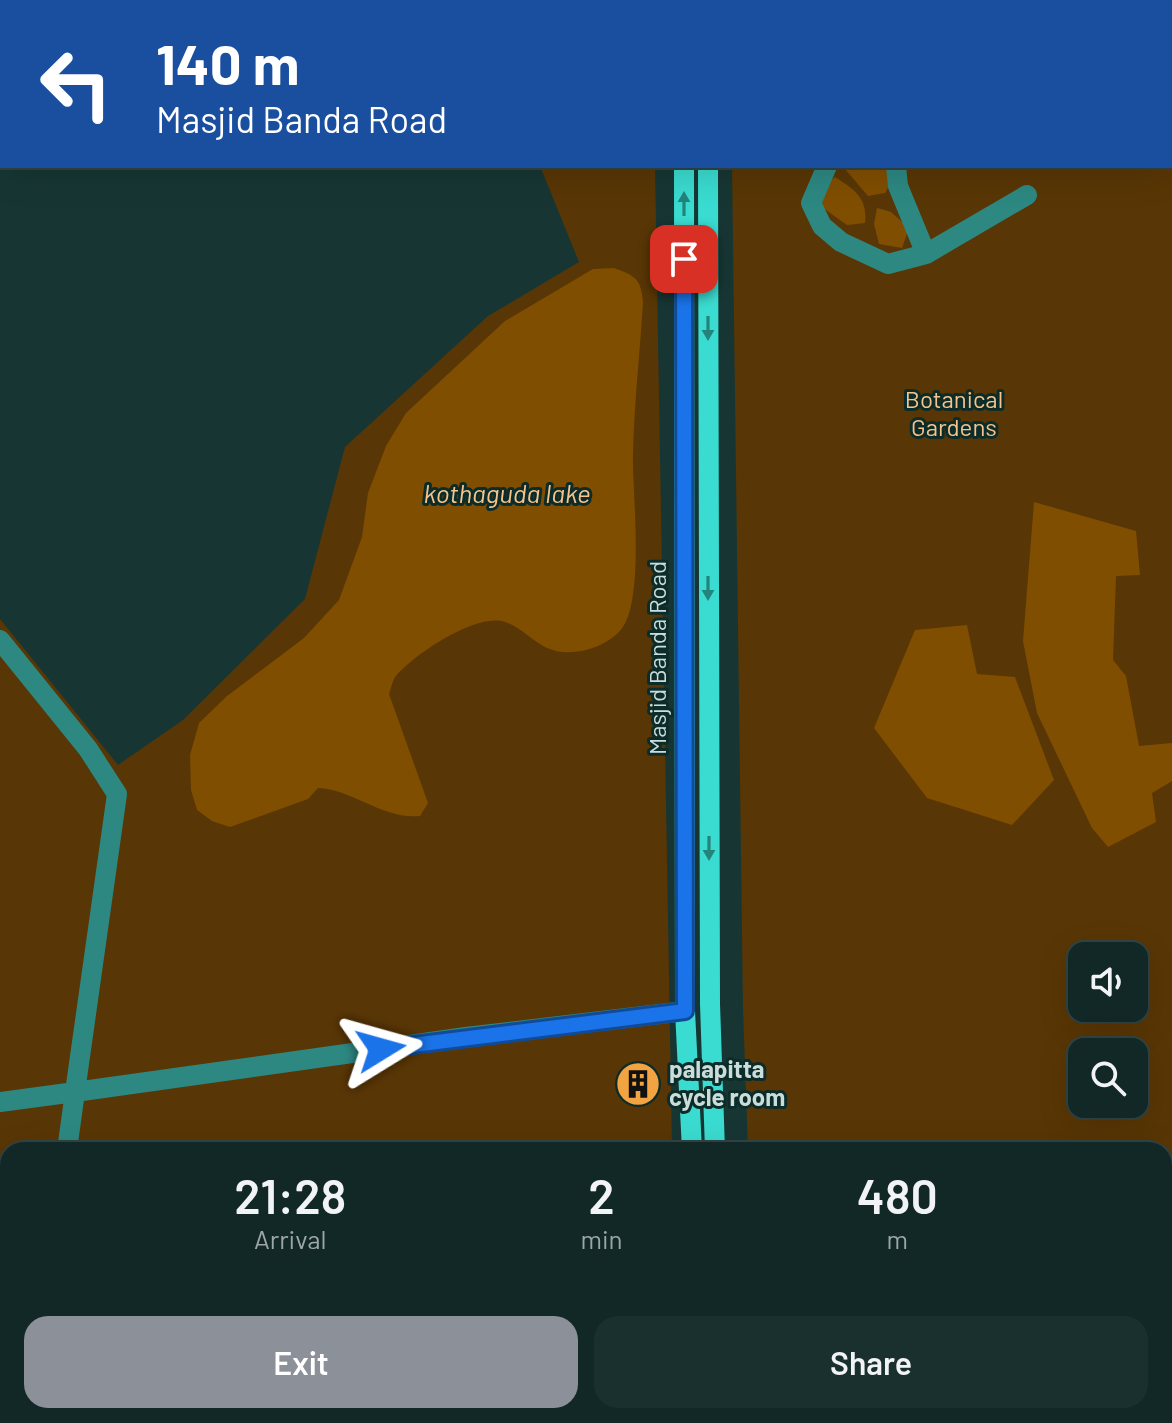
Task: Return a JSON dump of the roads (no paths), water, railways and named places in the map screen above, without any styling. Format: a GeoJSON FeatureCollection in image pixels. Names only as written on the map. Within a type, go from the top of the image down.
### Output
{"type":"FeatureCollection","features":[{"type":"Feature","properties":{"kind":"main road","name":"Masjid Banda Road"},"geometry":{"type":"LineString","coordinates":[[684,168],[685,1011],[692,1142]]}},
{"type":"Feature","properties":{"kind":"main road","name":"Masjid Banda Road"},"geometry":{"type":"LineString","coordinates":[[708,168],[710,1004],[715,1142]]}},
{"type":"Feature","properties":{"kind":"street"},"geometry":{"type":"LineString","coordinates":[[826,168],[811,203],[822,226],[841,242],[888,264],[926,254],[1027,195]]}},
{"type":"Feature","properties":{"kind":"street"},"geometry":{"type":"LineString","coordinates":[[896,168],[898,186],[926,254]]}},
{"type":"Feature","properties":{"kind":"street"},"geometry":{"type":"LineString","coordinates":[[0,640],[88,749],[117,794],[68,1142]]}},
{"type":"Feature","properties":{"kind":"street"},"geometry":{"type":"LineString","coordinates":[[0,1102],[466,1037],[685,1011]]}},
{"type":"Feature","properties":{"kind":"water"},"geometry":{"type":"Polygon","coordinates":[[[889,168],[892,181],[885,193],[868,196],[845,169],[889,168]]]}},
{"type":"Feature","properties":{"kind":"water"},"geometry":{"type":"Polygon","coordinates":[[[835,177],[854,190],[862,201],[865,223],[847,225],[819,205],[821,187],[835,177]]]}},
{"type":"Feature","properties":{"kind":"water"},"geometry":{"type":"Polygon","coordinates":[[[877,208],[891,212],[909,228],[902,248],[879,244],[874,224],[877,208]]]}},
{"type":"Feature","properties":{"kind":"water","name":"kothaguda lake"},"geometry":{"type":"Polygon","coordinates":[[[614,268],[636,279],[643,302],[633,454],[635,574],[627,618],[619,632],[595,647],[566,652],[547,648],[505,622],[479,623],[430,647],[404,668],[395,677],[389,694],[428,803],[420,816],[394,813],[343,793],[318,788],[308,799],[230,827],[212,821],[197,810],[191,790],[190,755],[199,723],[227,696],[304,638],[339,600],[362,537],[368,493],[386,446],[406,413],[505,321],[593,269],[614,268]]]}},
{"type":"Feature","properties":{"kind":"water"},"geometry":{"type":"Polygon","coordinates":[[[1034,502],[1136,531],[1140,575],[1116,576],[1113,660],[1126,676],[1139,746],[1172,743],[1172,781],[1152,793],[1156,822],[1108,847],[1092,828],[1037,713],[1023,641],[1034,502]]]}},
{"type":"Feature","properties":{"kind":"water"},"geometry":{"type":"Polygon","coordinates":[[[967,625],[977,674],[1015,677],[1054,780],[1012,825],[927,798],[874,728],[915,630],[967,625]]]}},
{"type":"Feature","properties":{"kind":"place","name":"palapitta cycle room"},"geometry":{"type":"Point","coordinates":[638,1084]}},
{"type":"Feature","properties":{"kind":"park label","name":"Botanical Gardens"},"geometry":{"type":"Point","coordinates":[954,414]}}]}
